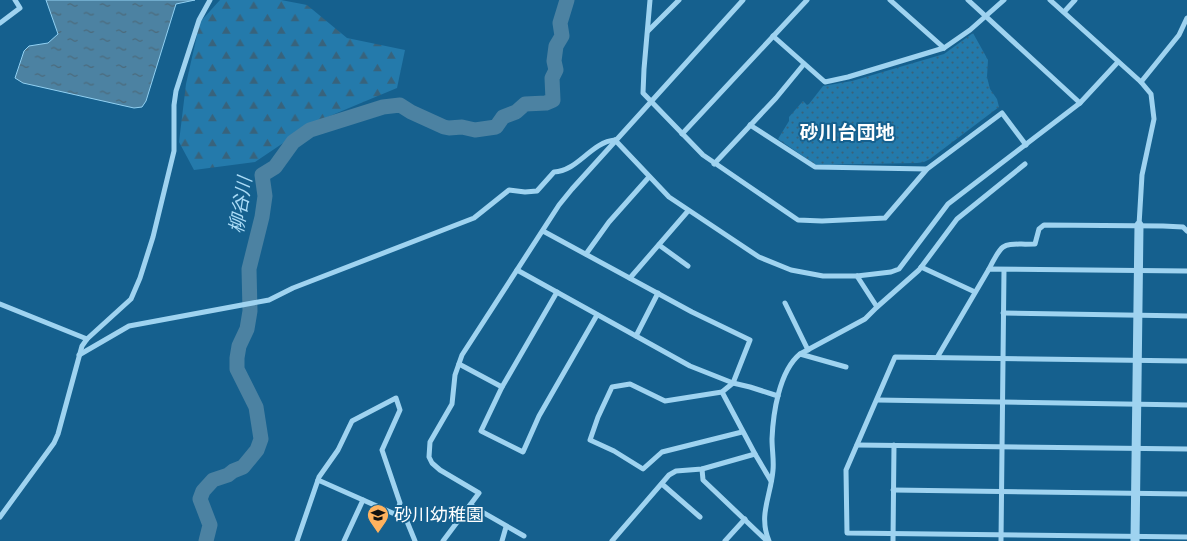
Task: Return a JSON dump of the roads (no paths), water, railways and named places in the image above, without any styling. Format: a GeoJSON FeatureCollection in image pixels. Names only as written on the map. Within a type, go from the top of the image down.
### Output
{"type":"FeatureCollection","features":[{"type":"Feature","properties":{"kind":"street"},"geometry":{"type":"LineString","coordinates":[[0,23],[20,8],[15,0]]}},
{"type":"Feature","properties":{"kind":"street"},"geometry":{"type":"LineString","coordinates":[[0,517],[54,443],[82,346],[87,339],[131,299],[140,278],[153,237],[174,151],[174,105],[176,91],[199,20],[210,0]]}},
{"type":"Feature","properties":{"kind":"street"},"geometry":{"type":"LineString","coordinates":[[650,0],[643,93],[714,164],[798,220],[822,221],[885,218],[927,169],[1002,114],[1026,145]]}},
{"type":"Feature","properties":{"kind":"street"},"geometry":{"type":"LineString","coordinates":[[648,31],[679,0]]}},
{"type":"Feature","properties":{"kind":"street"},"geometry":{"type":"LineString","coordinates":[[443,541],[479,493],[440,470],[432,463],[428,451],[434,432],[452,404],[455,375],[466,348],[516,270],[572,189],[743,0]]}},
{"type":"Feature","properties":{"kind":"street"},"geometry":{"type":"LineString","coordinates":[[682,134],[807,0]]}},
{"type":"Feature","properties":{"kind":"street"},"geometry":{"type":"LineString","coordinates":[[890,0],[944,48]]}},
{"type":"Feature","properties":{"kind":"street"},"geometry":{"type":"LineString","coordinates":[[968,0],[1080,103]]}},
{"type":"Feature","properties":{"kind":"street"},"geometry":{"type":"LineString","coordinates":[[773,36],[825,82],[944,48],[987,16],[1004,0]]}},
{"type":"Feature","properties":{"kind":"street"},"geometry":{"type":"LineString","coordinates":[[1050,0],[1141,82],[1151,94],[1154,119],[1142,175],[1139,225],[1135,538]]}},
{"type":"Feature","properties":{"kind":"street"},"geometry":{"type":"LineString","coordinates":[[1064,12],[1075,0]]}},
{"type":"Feature","properties":{"kind":"street"},"geometry":{"type":"LineString","coordinates":[[1141,82],[1179,35],[1187,18]]}},
{"type":"Feature","properties":{"kind":"street"},"geometry":{"type":"LineString","coordinates":[[615,140],[669,196],[688,211],[759,258],[783,267],[823,276],[857,276],[891,272],[899,268],[948,204],[1080,103],[1118,62]]}},
{"type":"Feature","properties":{"kind":"street"},"geometry":{"type":"LineString","coordinates":[[714,164],[804,64]]}},
{"type":"Feature","properties":{"kind":"street"},"geometry":{"type":"LineString","coordinates":[[750,125],[815,167],[927,169]]}},
{"type":"Feature","properties":{"kind":"street"},"geometry":{"type":"LineString","coordinates":[[79,355],[129,326],[268,300],[293,288],[474,218],[509,190],[537,191],[554,172],[563,172],[606,141],[615,140]]}},
{"type":"Feature","properties":{"kind":"street"},"geometry":{"type":"LineString","coordinates":[[768,541],[764,528],[765,503],[774,461],[772,437],[778,396],[793,360],[800,354],[865,319],[921,267],[957,219],[1025,164]]}},
{"type":"Feature","properties":{"kind":"street"},"geometry":{"type":"LineString","coordinates":[[586,254],[609,222],[649,177]]}},
{"type":"Feature","properties":{"kind":"street"},"geometry":{"type":"LineString","coordinates":[[630,278],[688,211]]}},
{"type":"Feature","properties":{"kind":"street"},"geometry":{"type":"LineString","coordinates":[[938,356],[999,249],[1005,245],[1036,244],[1039,229],[1044,226],[1139,225],[1183,227],[1187,231]]}},
{"type":"Feature","properties":{"kind":"street"},"geometry":{"type":"LineString","coordinates":[[543,231],[692,312],[750,340],[733,383],[722,392],[665,401],[630,384],[612,387],[590,440],[614,451],[643,469],[662,452],[742,432]]}},
{"type":"Feature","properties":{"kind":"street"},"geometry":{"type":"LineString","coordinates":[[658,245],[688,266]]}},
{"type":"Feature","properties":{"kind":"street"},"geometry":{"type":"LineString","coordinates":[[921,267],[975,292]]}},
{"type":"Feature","properties":{"kind":"street"},"geometry":{"type":"LineString","coordinates":[[989,269],[1187,272]]}},
{"type":"Feature","properties":{"kind":"street"},"geometry":{"type":"LineString","coordinates":[[516,270],[690,366],[733,383],[750,386],[778,396]]}},
{"type":"Feature","properties":{"kind":"street"},"geometry":{"type":"LineString","coordinates":[[1001,538],[1004,270]]}},
{"type":"Feature","properties":{"kind":"street"},"geometry":{"type":"LineString","coordinates":[[857,276],[877,307]]}},
{"type":"Feature","properties":{"kind":"street"},"geometry":{"type":"LineString","coordinates":[[557,292],[502,388],[481,431],[524,452],[539,416],[597,315]]}},
{"type":"Feature","properties":{"kind":"street"},"geometry":{"type":"LineString","coordinates":[[636,336],[658,293]]}},
{"type":"Feature","properties":{"kind":"street"},"geometry":{"type":"LineString","coordinates":[[785,303],[808,350]]}},
{"type":"Feature","properties":{"kind":"street"},"geometry":{"type":"LineString","coordinates":[[0,304],[87,339]]}},
{"type":"Feature","properties":{"kind":"street"},"geometry":{"type":"LineString","coordinates":[[1003,313],[1187,316]]}},
{"type":"Feature","properties":{"kind":"street"},"geometry":{"type":"LineString","coordinates":[[800,354],[846,367]]}},
{"type":"Feature","properties":{"kind":"street"},"geometry":{"type":"LineString","coordinates":[[1187,361],[1004,359],[938,356],[895,357],[846,470],[847,533],[1001,538],[1187,537]]}},
{"type":"Feature","properties":{"kind":"street"},"geometry":{"type":"LineString","coordinates":[[459,364],[502,388]]}},
{"type":"Feature","properties":{"kind":"street"},"geometry":{"type":"LineString","coordinates":[[722,392],[742,432],[771,481]]}},
{"type":"Feature","properties":{"kind":"street"},"geometry":{"type":"LineString","coordinates":[[297,541],[318,480],[338,450],[352,421],[396,398],[400,410],[382,450],[400,503],[396,514]]}},
{"type":"Feature","properties":{"kind":"street"},"geometry":{"type":"LineString","coordinates":[[876,400],[1187,405]]}},
{"type":"Feature","properties":{"kind":"street"},"geometry":{"type":"LineString","coordinates":[[857,445],[1187,449]]}},
{"type":"Feature","properties":{"kind":"street"},"geometry":{"type":"LineString","coordinates":[[894,445],[894,541]]}},
{"type":"Feature","properties":{"kind":"street"},"geometry":{"type":"LineString","coordinates":[[612,541],[669,475],[676,471],[702,468],[755,454]]}},
{"type":"Feature","properties":{"kind":"street"},"geometry":{"type":"LineString","coordinates":[[702,468],[704,480],[768,541]]}},
{"type":"Feature","properties":{"kind":"street"},"geometry":{"type":"LineString","coordinates":[[318,480],[406,519],[415,541]]}},
{"type":"Feature","properties":{"kind":"street"},"geometry":{"type":"LineString","coordinates":[[662,484],[700,517]]}},
{"type":"Feature","properties":{"kind":"street"},"geometry":{"type":"LineString","coordinates":[[894,490],[1187,494]]}},
{"type":"Feature","properties":{"kind":"street"},"geometry":{"type":"LineString","coordinates":[[344,541],[363,500]]}},
{"type":"Feature","properties":{"kind":"street"},"geometry":{"type":"LineString","coordinates":[[470,505],[524,536]]}},
{"type":"Feature","properties":{"kind":"street"},"geometry":{"type":"LineString","coordinates":[[725,541],[745,519]]}},
{"type":"Feature","properties":{"kind":"street"},"geometry":{"type":"LineString","coordinates":[[502,541],[506,527]]}},
{"type":"Feature","properties":{"kind":"water"},"geometry":{"type":"Polygon","coordinates":[[[46,0],[195,0],[176,4],[146,101],[142,107],[134,108],[23,83],[15,78],[24,51],[29,46],[48,43],[58,34],[46,0]]]}},
{"type":"Feature","properties":{"kind":"waterway","name":"柳谷川"},"geometry":{"type":"LineString","coordinates":[[206,541],[210,525],[200,499],[203,491],[213,480],[243,467],[257,450],[261,439],[256,407],[237,369],[237,358],[239,346],[247,329],[250,311],[249,269],[262,217],[265,196],[262,175],[275,167],[293,142],[310,130],[383,107],[400,105],[444,127],[462,127],[475,130],[496,127],[503,117],[516,112],[525,104],[546,103],[553,100],[552,78],[556,70],[554,61],[556,46],[562,36],[560,23],[567,0]]}},
{"type":"Feature","properties":{"kind":"place","name":"砂川幼稚園"},"geometry":{"type":"Point","coordinates":[378,534]}},
{"type":"Feature","properties":{"kind":"district","name":"砂川台団地"},"geometry":{"type":"Point","coordinates":[847,132]}}]}
